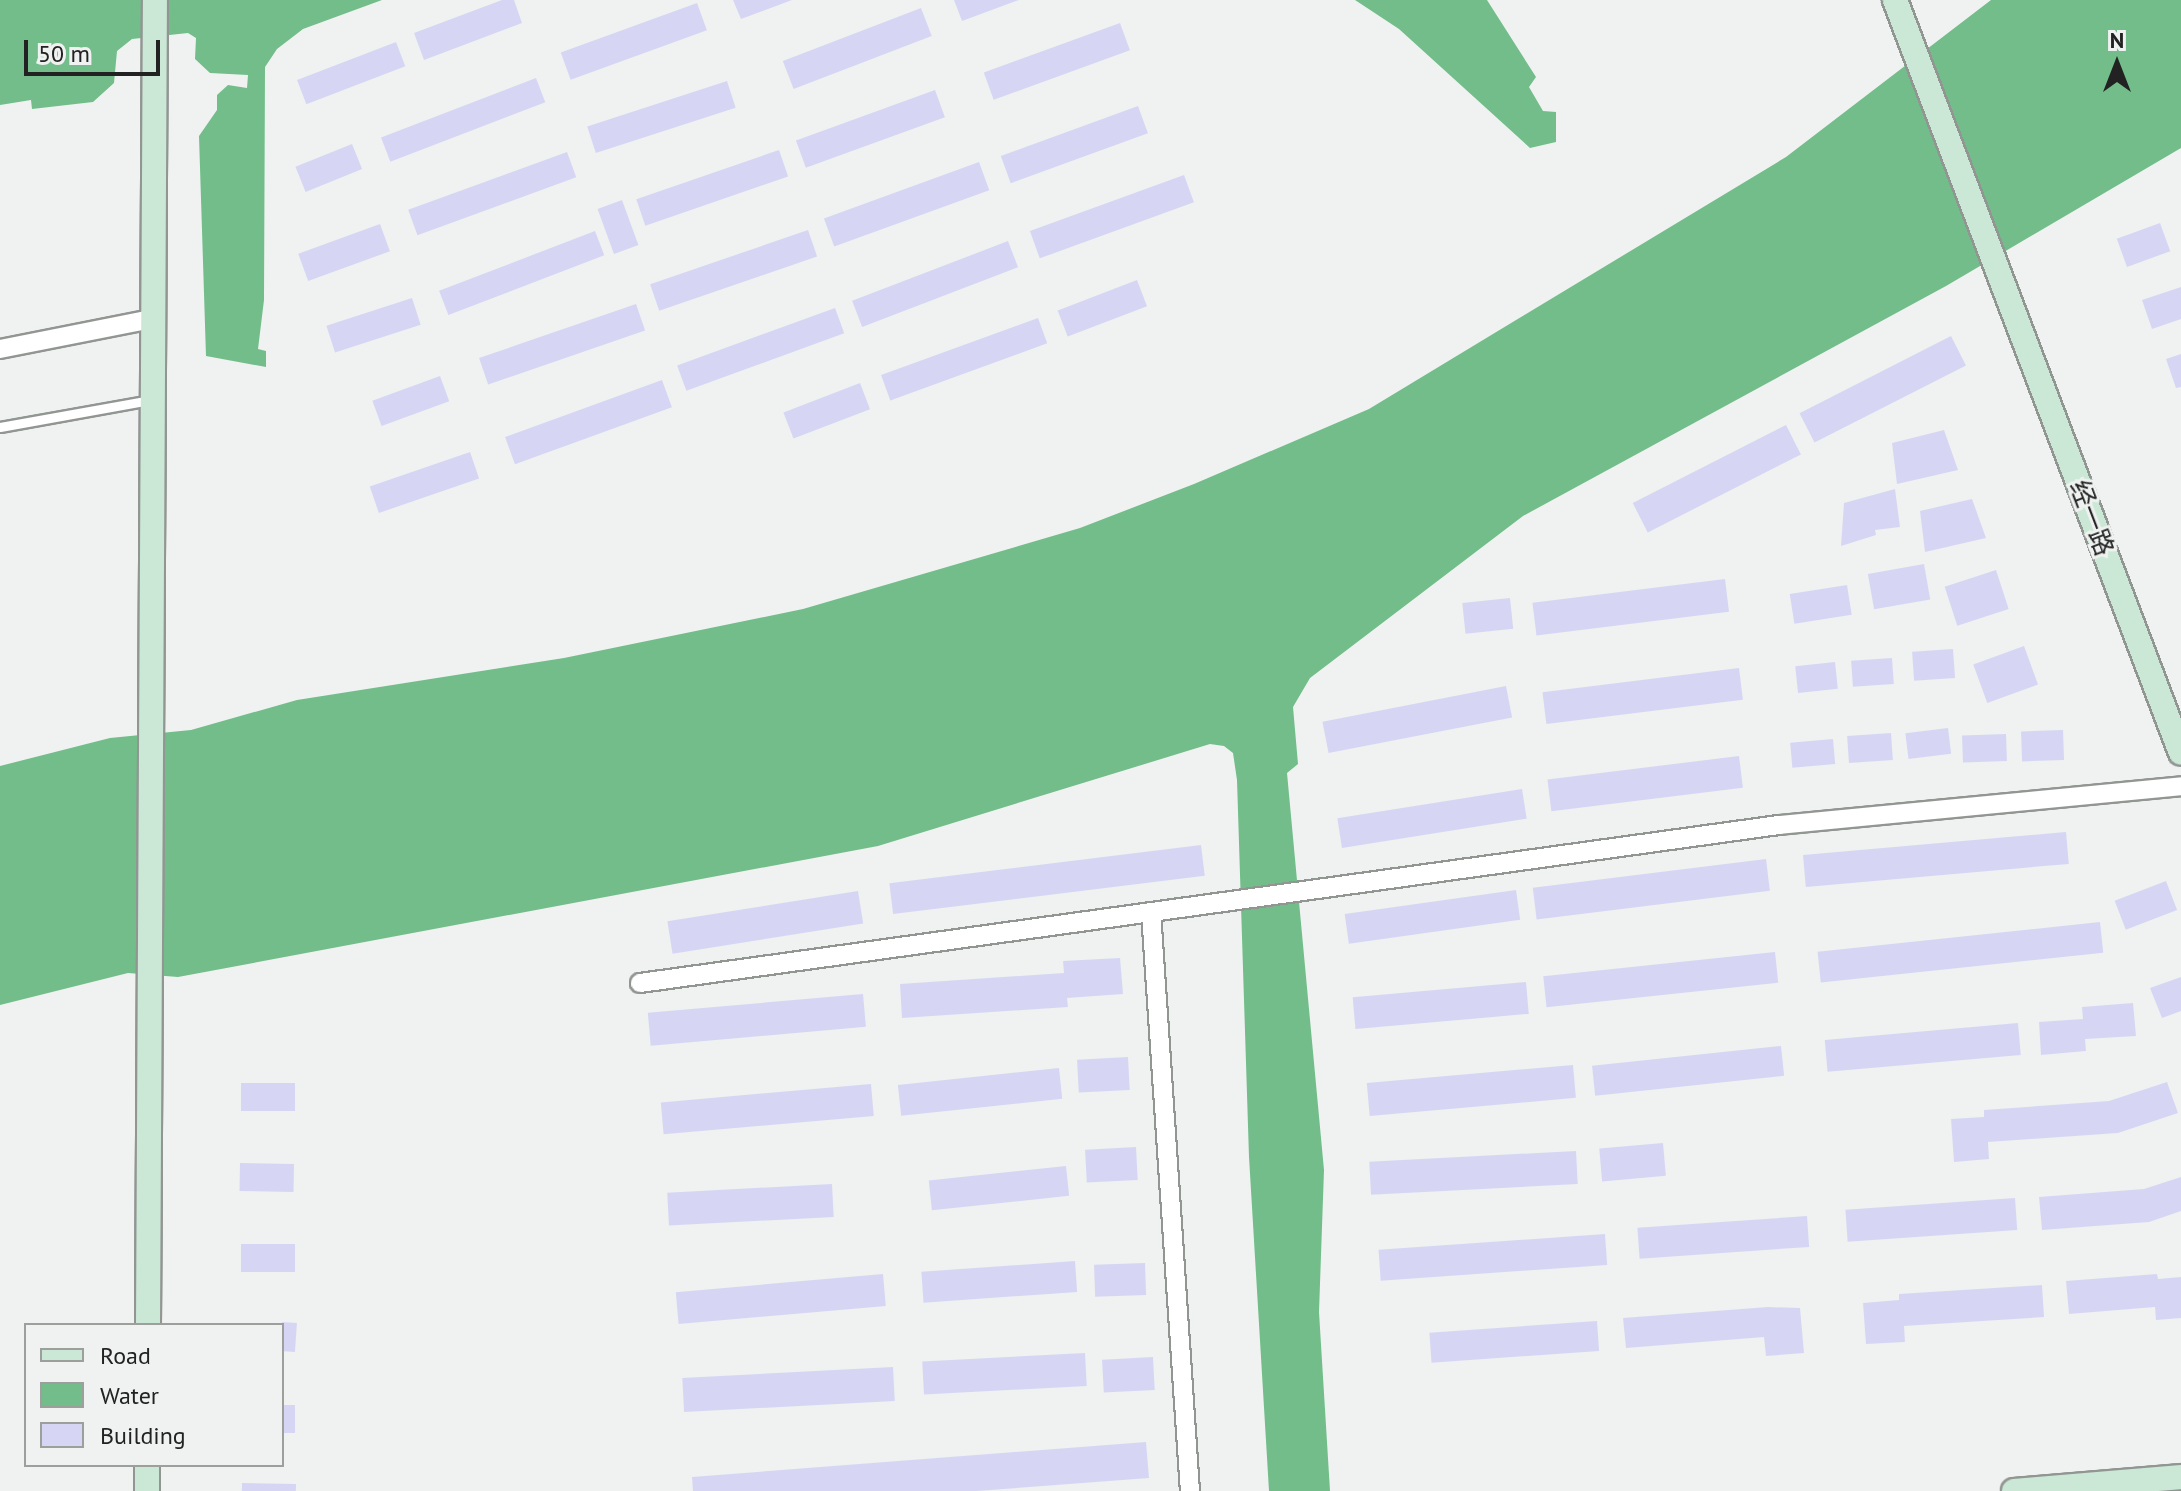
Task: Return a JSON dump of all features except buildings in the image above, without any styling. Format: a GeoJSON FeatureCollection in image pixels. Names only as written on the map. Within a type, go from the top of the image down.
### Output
{"type":"FeatureCollection","features":[{"type":"Feature","properties":{"kind":"main road"},"geometry":{"type":"LineString","coordinates":[[148,1323],[155,681],[155,0]]}},
{"type":"Feature","properties":{"kind":"main road","name":"经一路"},"geometry":{"type":"LineString","coordinates":[[1895,0],[2181,753]]}},
{"type":"Feature","properties":{"kind":"main road"},"geometry":{"type":"LineString","coordinates":[[147,1467],[147,1491]]}},
{"type":"Feature","properties":{"kind":"main road"},"geometry":{"type":"LineString","coordinates":[[2014,1491],[2181,1477]]}},
{"type":"Feature","properties":{"kind":"street"},"geometry":{"type":"LineString","coordinates":[[0,349],[156,318]]}},
{"type":"Feature","properties":{"kind":"street"},"geometry":{"type":"LineString","coordinates":[[640,983],[1151,912],[1230,896],[1779,825],[2181,786]]}},
{"type":"Feature","properties":{"kind":"street"},"geometry":{"type":"LineString","coordinates":[[1151,912],[1190,1491]]}},
{"type":"Feature","properties":{"kind":"lane"},"geometry":{"type":"LineString","coordinates":[[0,427],[155,399]]}},
{"type":"Feature","properties":{"kind":"water"},"geometry":{"type":"Polygon","coordinates":[[[0,0],[382,0],[303,29],[277,49],[265,67],[264,300],[258,349],[266,351],[266,367],[206,356],[199,136],[217,110],[217,95],[228,85],[247,88],[248,75],[210,73],[195,59],[196,38],[188,33],[132,39],[117,51],[114,83],[93,102],[32,109],[31,100],[0,105],[0,0]]]}},
{"type":"Feature","properties":{"kind":"water"},"geometry":{"type":"Polygon","coordinates":[[[1355,0],[1487,0],[1536,77],[1529,87],[1543,111],[1556,112],[1556,142],[1530,148],[1399,29],[1355,0]]]}},
{"type":"Feature","properties":{"kind":"water"},"geometry":{"type":"Polygon","coordinates":[[[1991,0],[2181,0],[2181,148],[1946,286],[1523,516],[1310,678],[1293,707],[1298,764],[1287,773],[1324,1170],[1319,1312],[1330,1491],[1269,1491],[1249,1157],[1237,780],[1233,753],[1224,746],[1210,744],[878,846],[178,977],[128,973],[0,1005],[0,766],[110,738],[191,730],[297,700],[564,658],[803,609],[1080,528],[1194,484],[1369,409],[1786,157],[1991,0]]]}}]}
